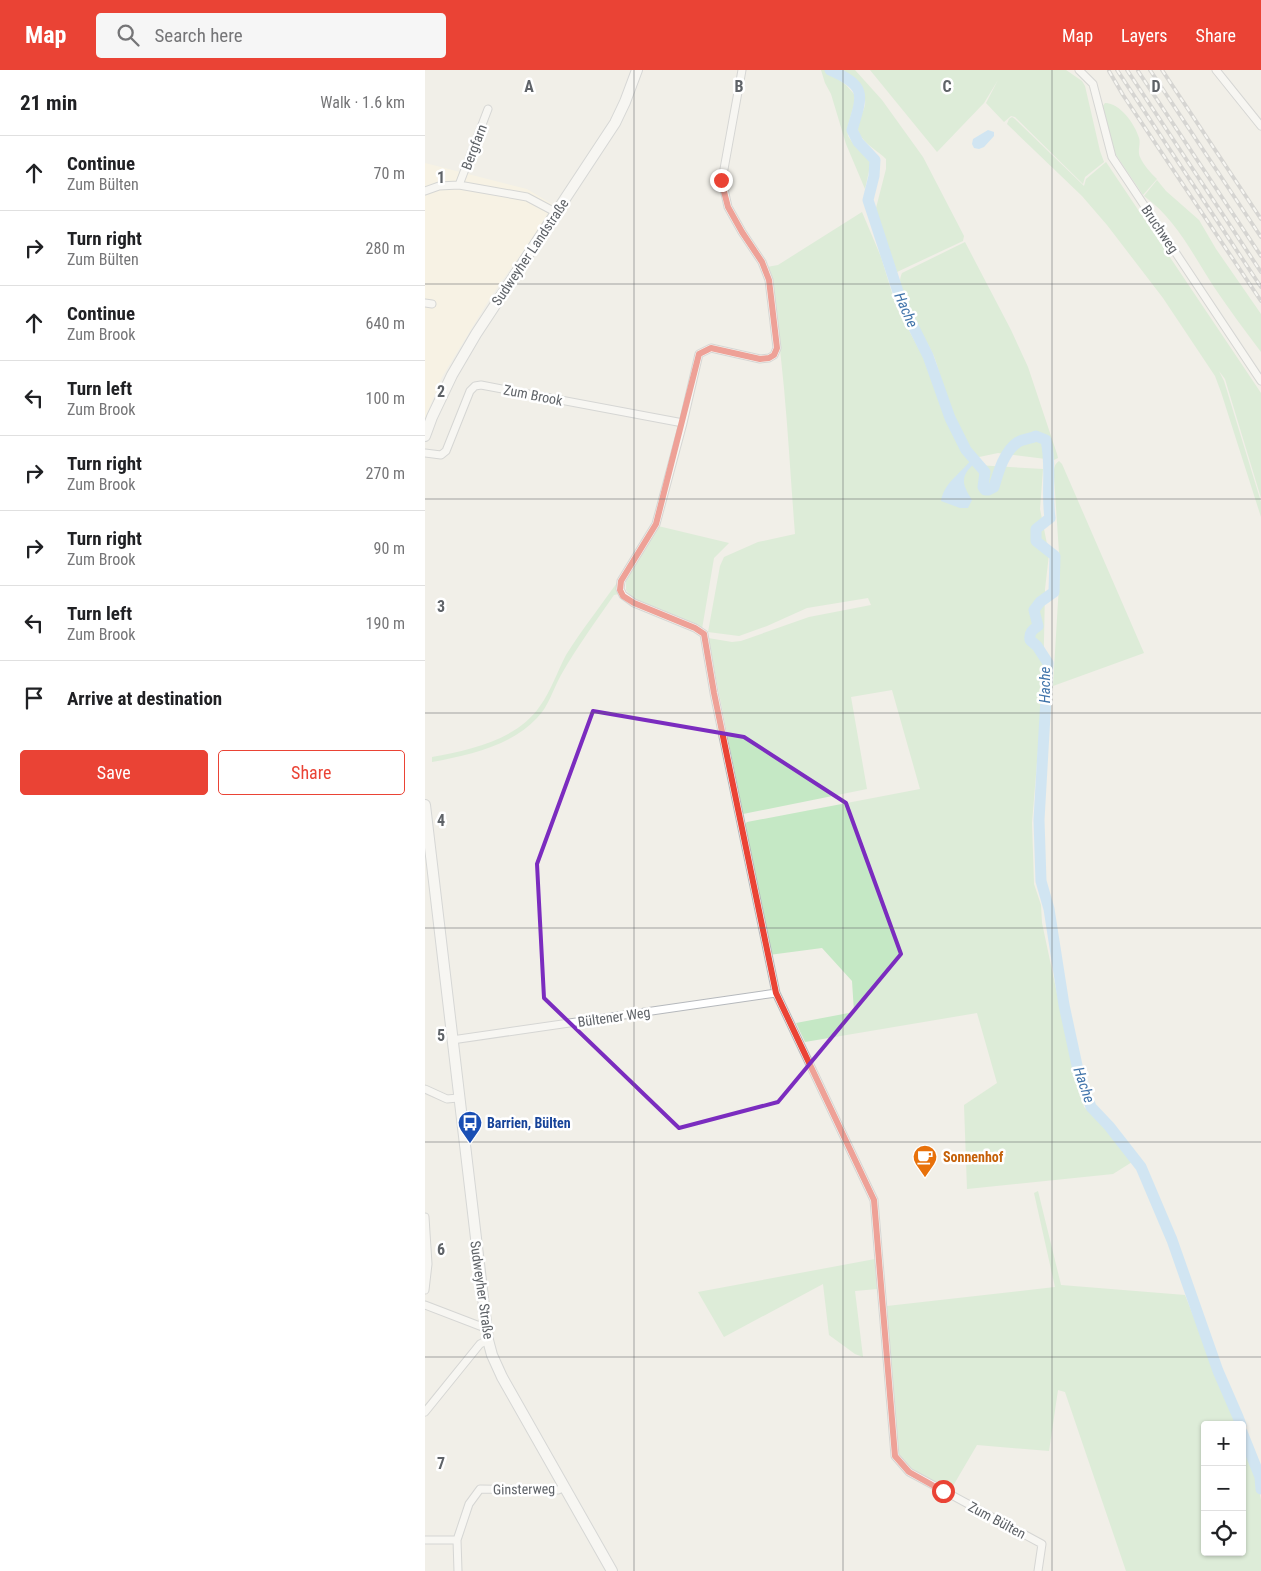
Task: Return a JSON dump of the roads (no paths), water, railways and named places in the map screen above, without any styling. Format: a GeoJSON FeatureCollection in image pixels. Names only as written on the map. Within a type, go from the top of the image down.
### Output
{"type":"FeatureCollection","features":[{"type":"Feature","properties":{"kind":"main road","name":"Sudweyher Landstraße"},"geometry":{"type":"LineString","coordinates":[[425,436],[432,417],[464,354],[615,123],[637,70]]}},
{"type":"Feature","properties":{"kind":"main road"},"geometry":{"type":"LineString","coordinates":[[425,805],[458,1098]]}},
{"type":"Feature","properties":{"kind":"main road","name":"Sudweyher Straße"},"geometry":{"type":"LineString","coordinates":[[458,1098],[485,1328],[492,1356],[502,1377],[612,1571]]}},
{"type":"Feature","properties":{"kind":"street"},"geometry":{"type":"LineString","coordinates":[[742,70],[721,180],[728,207],[762,262],[769,280],[777,348],[774,355],[769,358],[760,359],[711,348],[699,354],[656,524],[621,581],[620,590],[623,596],[634,603],[695,628],[704,634],[714,693],[776,993]]}},
{"type":"Feature","properties":{"kind":"street","name":"Bruchweg"},"geometry":{"type":"LineString","coordinates":[[1079,70],[1093,84],[1112,157],[1261,381]]}},
{"type":"Feature","properties":{"kind":"street"},"geometry":{"type":"LineString","coordinates":[[1216,70],[1261,126]]}},
{"type":"Feature","properties":{"kind":"street","name":"Bergfarn"},"geometry":{"type":"LineString","coordinates":[[459,185],[488,109]]}},
{"type":"Feature","properties":{"kind":"street"},"geometry":{"type":"LineString","coordinates":[[425,191],[439,186],[459,185],[527,197],[557,212]]}},
{"type":"Feature","properties":{"kind":"street","name":"Zum Brook"},"geometry":{"type":"LineString","coordinates":[[425,453],[441,455],[446,451],[470,391],[475,386],[481,385],[683,423]]}},
{"type":"Feature","properties":{"kind":"street","name":"Bültener Weg"},"geometry":{"type":"LineString","coordinates":[[452,1040],[776,993]]}},
{"type":"Feature","properties":{"kind":"street","name":"Zum Bülten"},"geometry":{"type":"LineString","coordinates":[[776,993],[874,1200],[895,1456],[909,1472],[1042,1544],[1037,1571]]}},
{"type":"Feature","properties":{"kind":"street"},"geometry":{"type":"LineString","coordinates":[[425,1089],[447,1099],[458,1098]]}},
{"type":"Feature","properties":{"kind":"street"},"geometry":{"type":"LineString","coordinates":[[425,1217],[428,1264],[425,1290]]}},
{"type":"Feature","properties":{"kind":"street"},"geometry":{"type":"LineString","coordinates":[[425,1305],[485,1328]]}},
{"type":"Feature","properties":{"kind":"street"},"geometry":{"type":"LineString","coordinates":[[425,1412],[480,1344],[488,1340]]}},
{"type":"Feature","properties":{"kind":"street","name":"Ginsterweg"},"geometry":{"type":"LineString","coordinates":[[457,1571],[457,1540],[469,1504],[480,1489],[558,1490],[565,1487]]}},
{"type":"Feature","properties":{"kind":"street"},"geometry":{"type":"LineString","coordinates":[[425,1540],[457,1540]]}},
{"type":"Feature","properties":{"kind":"water"},"geometry":{"type":"Polygon","coordinates":[[[988,130],[994,132],[994,136],[984,147],[974,148],[972,144],[973,139],[988,130]]]}},
{"type":"Feature","properties":{"kind":"water"},"geometry":{"type":"Polygon","coordinates":[[[966,450],[977,461],[964,477],[964,485],[972,500],[968,508],[960,508],[941,501],[945,489],[971,460],[966,450]]]}},
{"type":"Feature","properties":{"kind":"waterway","name":"Hache"},"geometry":{"type":"LineString","coordinates":[[830,70],[851,81],[859,92],[860,99],[852,130],[858,142],[875,160],[874,176],[868,200],[902,304],[928,356],[950,418],[966,450],[985,472],[983,487],[985,490],[994,487],[1002,463],[1013,446],[1020,441],[1036,436],[1046,440],[1049,460],[1050,518],[1036,529],[1036,541],[1055,556],[1054,592],[1040,602],[1034,610],[1038,626],[1031,632],[1030,640],[1037,646],[1048,663],[1039,820],[1041,881],[1049,909],[1064,1005],[1078,1070],[1091,1107],[1109,1126],[1141,1167],[1172,1240],[1218,1371],[1239,1421]]}},
{"type":"Feature","properties":{"kind":"waterway","name":"Hache"},"geometry":{"type":"LineString","coordinates":[[1246,1442],[1260,1477],[1261,1489]]}},
{"type":"Feature","properties":{"kind":"railway"},"geometry":{"type":"LineString","coordinates":[[1117,70],[1261,287]]}},
{"type":"Feature","properties":{"kind":"railway"},"geometry":{"type":"LineString","coordinates":[[1127,70],[1261,272]]}},
{"type":"Feature","properties":{"kind":"railway"},"geometry":{"type":"LineString","coordinates":[[1150,70],[1261,237]]}},
{"type":"Feature","properties":{"kind":"railway"},"geometry":{"type":"LineString","coordinates":[[1162,70],[1261,219]]}},
{"type":"Feature","properties":{"kind":"railway"},"geometry":{"type":"LineString","coordinates":[[1109,71],[1123,95],[1261,301]]}},
{"type":"Feature","properties":{"kind":"railway"},"geometry":{"type":"LineString","coordinates":[[1138,71],[1261,256]]}},
{"type":"Feature","properties":{"kind":"place","name":"Barrien, Bülten"},"geometry":{"type":"Point","coordinates":[470,1144]}},
{"type":"Feature","properties":{"kind":"place","name":"Sonnenhof"},"geometry":{"type":"Point","coordinates":[925,1178]}}]}
